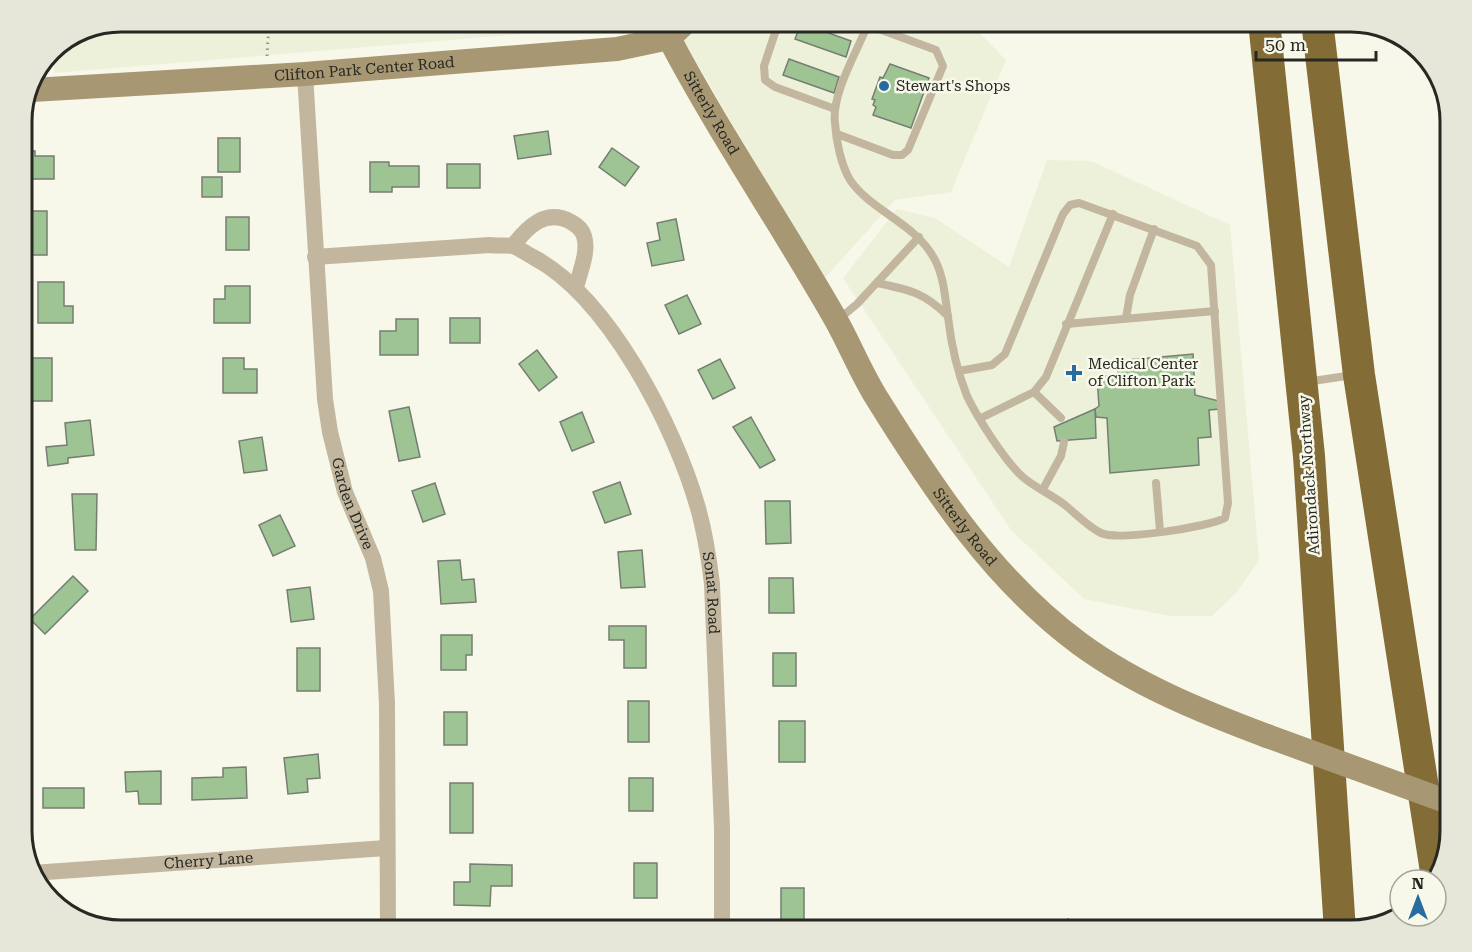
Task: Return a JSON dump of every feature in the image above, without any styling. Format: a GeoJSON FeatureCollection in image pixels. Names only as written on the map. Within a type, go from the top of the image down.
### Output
{"type":"FeatureCollection","features":[{"type":"Feature","properties":{"kind":"highway","name":"Adirondack Northway"},"geometry":{"type":"LineString","coordinates":[[1265,32],[1309,456],[1339,920]]}},
{"type":"Feature","properties":{"kind":"highway"},"geometry":{"type":"LineString","coordinates":[[1318,32],[1359,375],[1434,862]]}},
{"type":"Feature","properties":{"kind":"street","name":"Clifton Park Center Road"},"geometry":{"type":"LineString","coordinates":[[38,90],[305,74],[617,49],[662,32]]}},
{"type":"Feature","properties":{"kind":"street","name":"Sitterly Road"},"geometry":{"type":"LineString","coordinates":[[671,32],[701,99],[836,321],[877,399],[960,523],[1025,598],[1081,645],[1141,681],[1207,713],[1440,799]]}},
{"type":"Feature","properties":{"kind":"street","name":"Garden Drive"},"geometry":{"type":"LineString","coordinates":[[305,74],[315,257],[330,432],[345,492],[373,558],[381,591],[387,704],[388,920]]}},
{"type":"Feature","properties":{"kind":"street"},"geometry":{"type":"LineString","coordinates":[[513,246],[525,229],[540,220],[553,216],[574,224],[585,237],[585,249],[576,287]]}},
{"type":"Feature","properties":{"kind":"street","name":"Sonat Road"},"geometry":{"type":"LineString","coordinates":[[315,257],[490,245],[513,246],[546,264],[576,287],[598,313],[652,396],[694,497],[707,548],[712,584],[722,828],[722,920]]}},
{"type":"Feature","properties":{"kind":"street","name":"Cherry Lane"},"geometry":{"type":"LineString","coordinates":[[41,872],[386,848]]}},
{"type":"Feature","properties":{"kind":"lane"},"geometry":{"type":"LineString","coordinates":[[775,32],[764,66],[765,80],[775,87],[835,109]]}},
{"type":"Feature","properties":{"kind":"lane"},"geometry":{"type":"LineString","coordinates":[[865,32],[835,109],[837,134],[849,178],[854,185],[918,237],[935,260],[945,292],[959,371],[968,397],[1008,461],[1024,478],[1043,489],[1101,533],[1118,536],[1212,525],[1225,518],[1228,503],[1211,265],[1206,255],[1197,246],[1079,203],[1070,205],[1063,214],[1005,354],[992,365],[959,371]]}},
{"type":"Feature","properties":{"kind":"lane"},"geometry":{"type":"LineString","coordinates":[[837,134],[893,155],[902,155],[908,150],[939,82],[943,66],[936,50],[893,32]]}},
{"type":"Feature","properties":{"kind":"lane"},"geometry":{"type":"LineString","coordinates":[[981,418],[1034,392],[1046,377],[1113,214]]}},
{"type":"Feature","properties":{"kind":"lane"},"geometry":{"type":"LineString","coordinates":[[1126,318],[1130,295],[1154,229]]}},
{"type":"Feature","properties":{"kind":"lane"},"geometry":{"type":"LineString","coordinates":[[836,321],[877,283],[918,237]]}},
{"type":"Feature","properties":{"kind":"lane"},"geometry":{"type":"LineString","coordinates":[[877,283],[909,290],[930,298],[948,316]]}},
{"type":"Feature","properties":{"kind":"lane"},"geometry":{"type":"LineString","coordinates":[[1066,324],[1215,311]]}},
{"type":"Feature","properties":{"kind":"lane"},"geometry":{"type":"LineString","coordinates":[[1301,382],[1359,375]]}},
{"type":"Feature","properties":{"kind":"lane"},"geometry":{"type":"LineString","coordinates":[[1034,392],[1060,418]]}},
{"type":"Feature","properties":{"kind":"lane"},"geometry":{"type":"LineString","coordinates":[[1043,489],[1060,456],[1064,442]]}},
{"type":"Feature","properties":{"kind":"lane"},"geometry":{"type":"LineString","coordinates":[[1156,483],[1160,531]]}},
{"type":"Feature","properties":{"kind":"path"},"geometry":{"type":"LineString","coordinates":[[269,76],[270,32]]}},
{"type":"Feature","properties":{"kind":"shaded area"},"geometry":{"type":"Polygon","coordinates":[[[109,32],[546,32],[54,73],[54,62],[76,43],[109,32]]]}},
{"type":"Feature","properties":{"kind":"shaded area"},"geometry":{"type":"Polygon","coordinates":[[[690,32],[979,32],[1006,60],[951,192],[895,200],[823,280],[683,39],[690,32]]]}},
{"type":"Feature","properties":{"kind":"shaded area","name":"Medical Center of Clifton Park"},"geometry":{"type":"Polygon","coordinates":[[[1047,160],[1091,161],[1230,225],[1259,560],[1237,592],[1212,616],[1170,616],[1084,599],[1011,530],[843,278],[897,209],[935,218],[1009,267],[1047,160]]]}},
{"type":"Feature","properties":{"kind":"building"},"geometry":{"type":"Polygon","coordinates":[[[798,32],[826,32],[851,41],[846,57],[795,39],[798,32]]]}},
{"type":"Feature","properties":{"kind":"building"},"geometry":{"type":"Polygon","coordinates":[[[789,59],[839,77],[834,93],[783,75],[789,59]]]}},
{"type":"Feature","properties":{"kind":"building"},"geometry":{"type":"Polygon","coordinates":[[[890,64],[929,78],[911,128],[873,115],[876,107],[873,105],[875,100],[872,99],[880,77],[883,78],[890,64]]]}},
{"type":"Feature","properties":{"kind":"building"},"geometry":{"type":"Polygon","coordinates":[[[548,131],[551,154],[518,159],[514,136],[548,131]]]}},
{"type":"Feature","properties":{"kind":"building"},"geometry":{"type":"Polygon","coordinates":[[[218,138],[240,138],[240,172],[218,172],[218,138]]]}},
{"type":"Feature","properties":{"kind":"building"},"geometry":{"type":"Polygon","coordinates":[[[612,148],[639,167],[625,186],[599,167],[612,148]]]}},
{"type":"Feature","properties":{"kind":"building"},"geometry":{"type":"Polygon","coordinates":[[[32,151],[35,151],[35,156],[54,156],[54,179],[32,179],[32,151]]]}},
{"type":"Feature","properties":{"kind":"building"},"geometry":{"type":"Polygon","coordinates":[[[370,162],[389,162],[389,166],[419,166],[419,187],[392,187],[392,192],[370,192],[370,162]]]}},
{"type":"Feature","properties":{"kind":"building"},"geometry":{"type":"Polygon","coordinates":[[[447,164],[480,164],[480,188],[447,188],[447,164]]]}},
{"type":"Feature","properties":{"kind":"building"},"geometry":{"type":"Polygon","coordinates":[[[202,177],[222,177],[222,197],[202,197],[202,177]]]}},
{"type":"Feature","properties":{"kind":"building"},"geometry":{"type":"Polygon","coordinates":[[[32,211],[47,211],[47,255],[32,255],[32,211]]]}},
{"type":"Feature","properties":{"kind":"building"},"geometry":{"type":"Polygon","coordinates":[[[226,217],[249,217],[249,250],[226,250],[226,217]]]}},
{"type":"Feature","properties":{"kind":"building"},"geometry":{"type":"Polygon","coordinates":[[[676,219],[684,260],[652,266],[647,243],[660,240],[657,223],[676,219]]]}},
{"type":"Feature","properties":{"kind":"building"},"geometry":{"type":"Polygon","coordinates":[[[38,282],[64,282],[64,306],[73,306],[73,323],[38,323],[38,282]]]}},
{"type":"Feature","properties":{"kind":"building"},"geometry":{"type":"Polygon","coordinates":[[[225,286],[250,286],[250,323],[214,323],[214,299],[225,299],[225,286]]]}},
{"type":"Feature","properties":{"kind":"building"},"geometry":{"type":"Polygon","coordinates":[[[687,295],[701,324],[679,334],[665,305],[687,295]]]}},
{"type":"Feature","properties":{"kind":"building"},"geometry":{"type":"Polygon","coordinates":[[[450,318],[480,318],[480,343],[450,343],[450,318]]]}},
{"type":"Feature","properties":{"kind":"building"},"geometry":{"type":"Polygon","coordinates":[[[396,319],[418,319],[418,355],[380,355],[380,331],[396,331],[396,319]]]}},
{"type":"Feature","properties":{"kind":"building"},"geometry":{"type":"Polygon","coordinates":[[[537,350],[557,377],[539,391],[519,364],[537,350]]]}},
{"type":"Feature","properties":{"kind":"building"},"geometry":{"type":"Polygon","coordinates":[[[1193,354],[1195,395],[1219,401],[1220,409],[1209,410],[1211,437],[1198,438],[1199,465],[1110,473],[1107,418],[1096,417],[1095,409],[1099,406],[1097,377],[1118,375],[1117,361],[1193,354]]]}},
{"type":"Feature","properties":{"kind":"building"},"geometry":{"type":"Polygon","coordinates":[[[32,358],[52,358],[52,401],[32,401],[32,358]]]}},
{"type":"Feature","properties":{"kind":"building"},"geometry":{"type":"Polygon","coordinates":[[[223,358],[244,358],[244,369],[257,369],[257,393],[223,393],[223,358]]]}},
{"type":"Feature","properties":{"kind":"building"},"geometry":{"type":"Polygon","coordinates":[[[720,359],[735,388],[713,399],[698,370],[720,359]]]}},
{"type":"Feature","properties":{"kind":"building"},"geometry":{"type":"Polygon","coordinates":[[[409,407],[420,457],[399,461],[389,411],[409,407]]]}},
{"type":"Feature","properties":{"kind":"building"},"geometry":{"type":"Polygon","coordinates":[[[1095,409],[1096,438],[1057,441],[1054,427],[1095,409]]]}},
{"type":"Feature","properties":{"kind":"building"},"geometry":{"type":"Polygon","coordinates":[[[582,412],[594,442],[572,451],[560,422],[582,412]]]}},
{"type":"Feature","properties":{"kind":"building"},"geometry":{"type":"Polygon","coordinates":[[[751,417],[775,460],[760,468],[733,427],[751,417]]]}},
{"type":"Feature","properties":{"kind":"building"},"geometry":{"type":"Polygon","coordinates":[[[90,420],[94,455],[68,458],[68,463],[48,466],[46,447],[67,445],[65,423],[90,420]]]}},
{"type":"Feature","properties":{"kind":"building"},"geometry":{"type":"Polygon","coordinates":[[[262,437],[267,470],[244,473],[239,441],[262,437]]]}},
{"type":"Feature","properties":{"kind":"building"},"geometry":{"type":"Polygon","coordinates":[[[620,482],[631,514],[605,523],[593,492],[620,482]]]}},
{"type":"Feature","properties":{"kind":"building"},"geometry":{"type":"Polygon","coordinates":[[[435,483],[445,514],[423,522],[412,491],[435,483]]]}},
{"type":"Feature","properties":{"kind":"building"},"geometry":{"type":"Polygon","coordinates":[[[72,494],[97,494],[96,550],[75,550],[72,494]]]}},
{"type":"Feature","properties":{"kind":"building"},"geometry":{"type":"Polygon","coordinates":[[[765,501],[790,501],[791,543],[766,544],[765,501]]]}},
{"type":"Feature","properties":{"kind":"building"},"geometry":{"type":"Polygon","coordinates":[[[280,515],[295,546],[273,556],[259,525],[280,515]]]}},
{"type":"Feature","properties":{"kind":"building"},"geometry":{"type":"Polygon","coordinates":[[[642,550],[645,587],[621,588],[618,552],[642,550]]]}},
{"type":"Feature","properties":{"kind":"building"},"geometry":{"type":"Polygon","coordinates":[[[460,560],[462,580],[474,579],[476,602],[441,604],[438,561],[460,560]]]}},
{"type":"Feature","properties":{"kind":"building"},"geometry":{"type":"Polygon","coordinates":[[[73,576],[88,591],[45,634],[32,621],[32,617],[73,576]]]}},
{"type":"Feature","properties":{"kind":"building"},"geometry":{"type":"Polygon","coordinates":[[[769,578],[793,578],[794,613],[769,613],[769,578]]]}},
{"type":"Feature","properties":{"kind":"building"},"geometry":{"type":"Polygon","coordinates":[[[310,587],[314,619],[291,622],[287,590],[310,587]]]}},
{"type":"Feature","properties":{"kind":"building"},"geometry":{"type":"Polygon","coordinates":[[[609,626],[646,626],[646,668],[624,668],[624,640],[609,640],[609,626]]]}},
{"type":"Feature","properties":{"kind":"building"},"geometry":{"type":"Polygon","coordinates":[[[441,635],[472,635],[472,655],[466,655],[466,670],[441,670],[441,635]]]}},
{"type":"Feature","properties":{"kind":"building"},"geometry":{"type":"Polygon","coordinates":[[[297,648],[320,648],[320,691],[297,691],[297,648]]]}},
{"type":"Feature","properties":{"kind":"building"},"geometry":{"type":"Polygon","coordinates":[[[773,653],[796,653],[796,686],[773,686],[773,653]]]}},
{"type":"Feature","properties":{"kind":"building"},"geometry":{"type":"Polygon","coordinates":[[[628,701],[649,701],[649,742],[628,742],[628,701]]]}},
{"type":"Feature","properties":{"kind":"building"},"geometry":{"type":"Polygon","coordinates":[[[444,712],[467,712],[467,745],[444,745],[444,712]]]}},
{"type":"Feature","properties":{"kind":"building"},"geometry":{"type":"Polygon","coordinates":[[[779,721],[805,721],[805,762],[779,762],[779,721]]]}},
{"type":"Feature","properties":{"kind":"building"},"geometry":{"type":"Polygon","coordinates":[[[318,754],[320,778],[307,779],[308,792],[288,794],[284,758],[318,754]]]}},
{"type":"Feature","properties":{"kind":"building"},"geometry":{"type":"Polygon","coordinates":[[[246,767],[247,798],[192,800],[192,778],[223,777],[223,768],[246,767]]]}},
{"type":"Feature","properties":{"kind":"building"},"geometry":{"type":"Polygon","coordinates":[[[161,771],[161,804],[139,804],[138,791],[126,792],[125,772],[161,771]]]}},
{"type":"Feature","properties":{"kind":"building"},"geometry":{"type":"Polygon","coordinates":[[[629,778],[653,778],[653,811],[629,811],[629,778]]]}},
{"type":"Feature","properties":{"kind":"building"},"geometry":{"type":"Polygon","coordinates":[[[450,783],[473,783],[473,833],[450,833],[450,783]]]}},
{"type":"Feature","properties":{"kind":"building"},"geometry":{"type":"Polygon","coordinates":[[[43,788],[84,788],[84,808],[43,808],[43,788]]]}},
{"type":"Feature","properties":{"kind":"building"},"geometry":{"type":"Polygon","coordinates":[[[634,863],[657,863],[657,898],[634,898],[634,863]]]}},
{"type":"Feature","properties":{"kind":"building"},"geometry":{"type":"Polygon","coordinates":[[[470,864],[512,865],[512,886],[491,886],[490,906],[454,905],[454,882],[470,882],[470,864]]]}},
{"type":"Feature","properties":{"kind":"building"},"geometry":{"type":"Polygon","coordinates":[[[781,888],[804,888],[804,920],[781,920],[781,888]]]}},
{"type":"Feature","properties":{"kind":"place","name":"Stewart's Shops"},"geometry":{"type":"Point","coordinates":[884,86]}},
{"type":"Feature","properties":{"kind":"place","name":"Medical Center of Clifton Park"},"geometry":{"type":"Point","coordinates":[1074,373]}}]}
